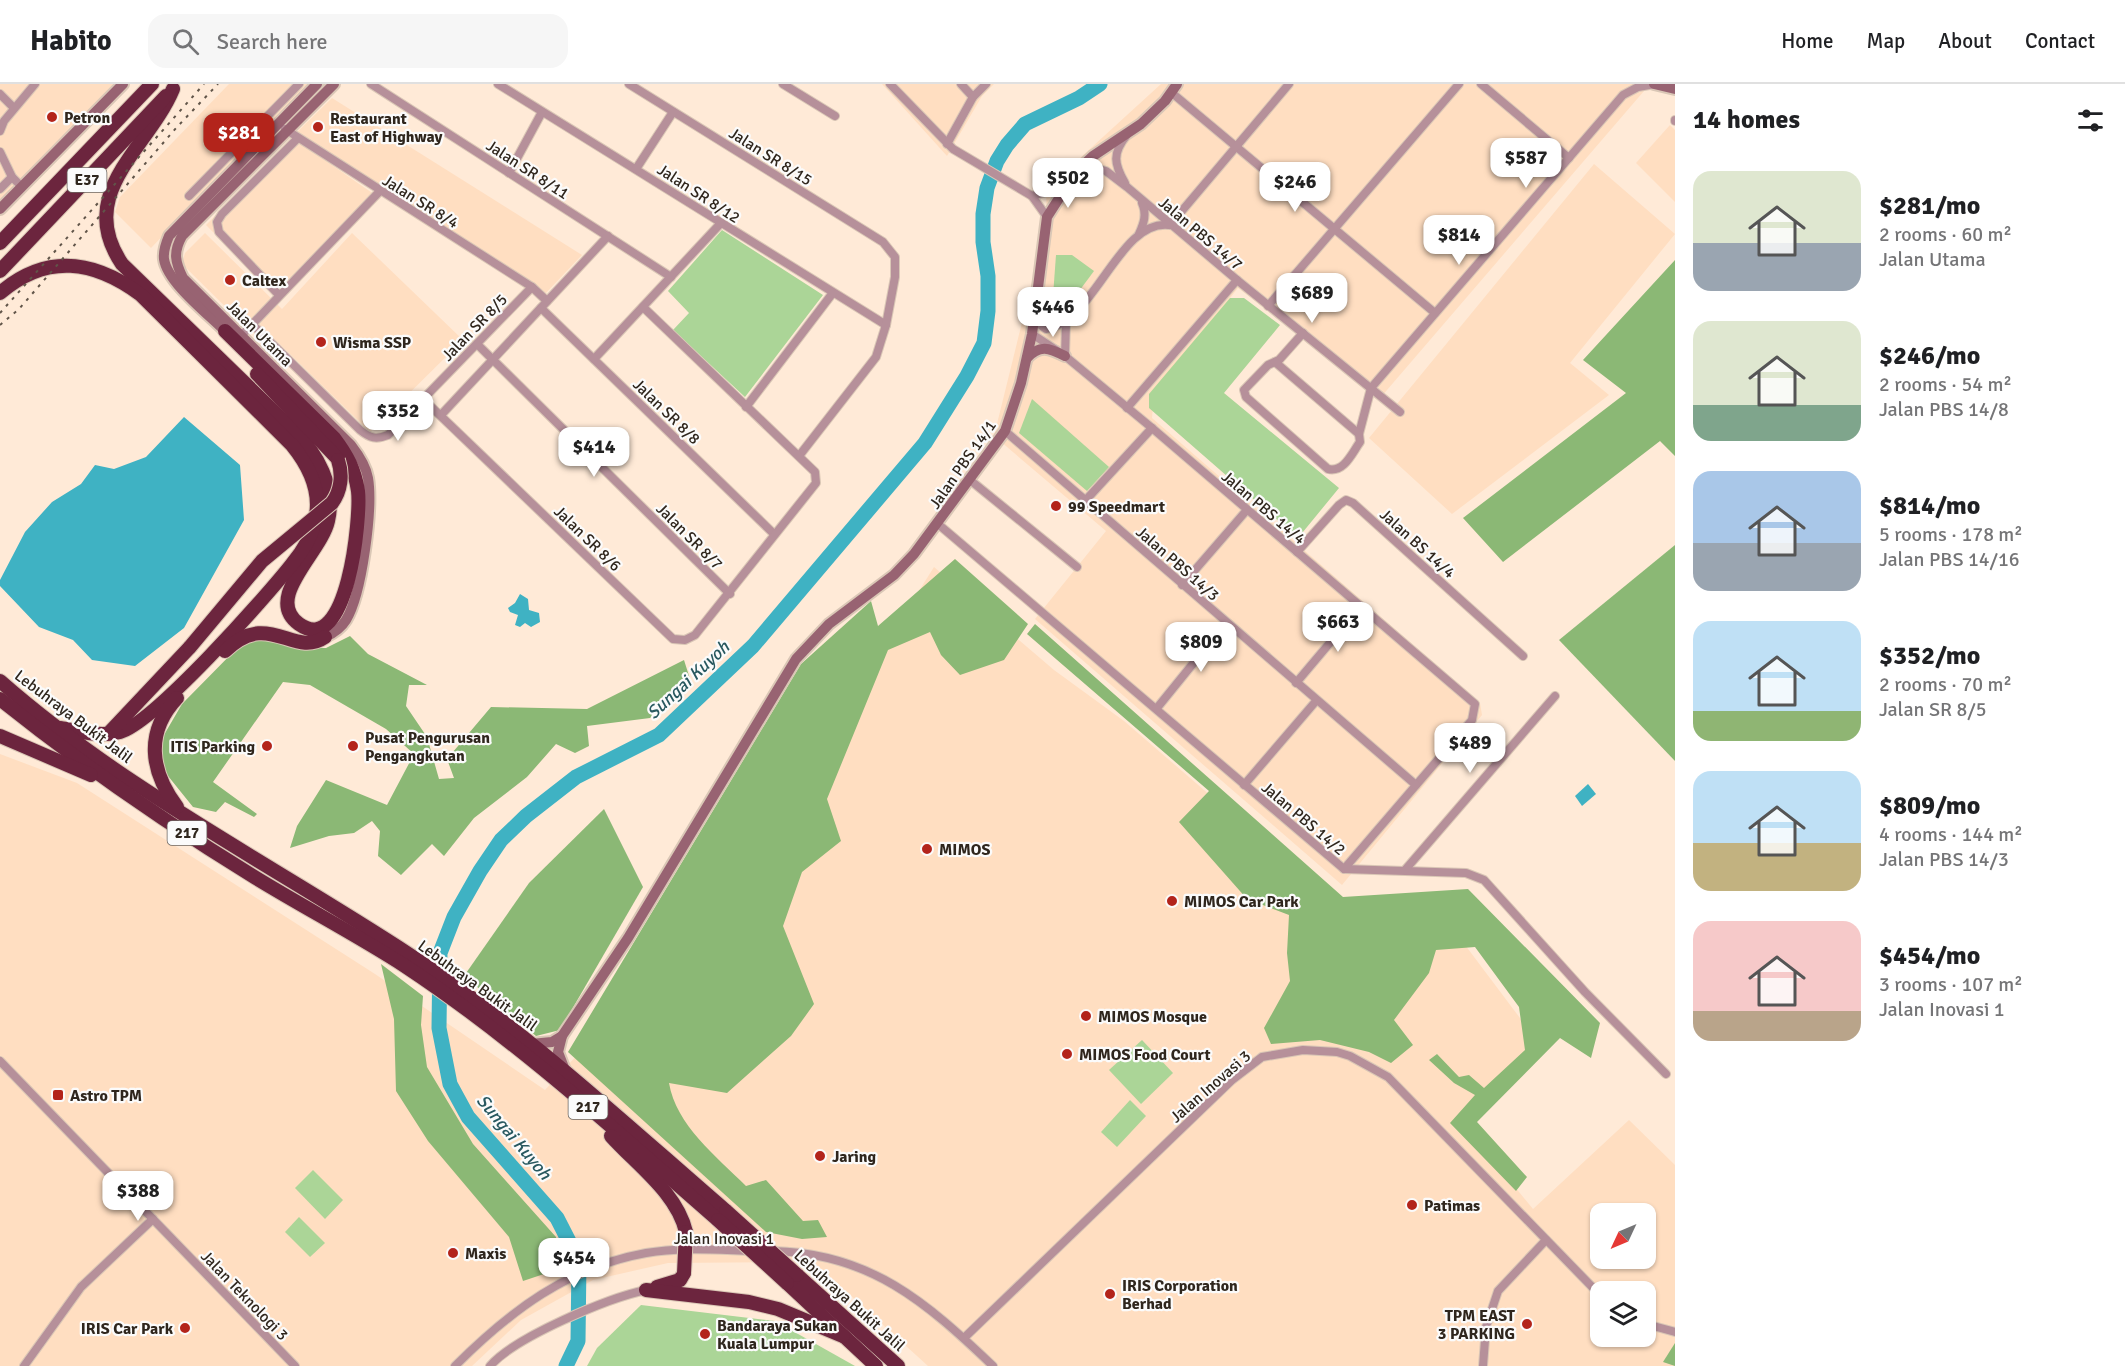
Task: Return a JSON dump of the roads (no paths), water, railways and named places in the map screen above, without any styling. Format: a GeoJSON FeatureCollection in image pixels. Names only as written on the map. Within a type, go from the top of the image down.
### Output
{"type":"FeatureCollection","features":[{"type":"Feature","properties":{"kind":"highway","name":"E37"},"geometry":{"type":"LineString","coordinates":[[0,243],[152,84]]}},
{"type":"Feature","properties":{"kind":"highway","name":"E37"},"geometry":{"type":"LineString","coordinates":[[0,271],[175,86]]}},
{"type":"Feature","properties":{"kind":"highway"},"geometry":{"type":"LineString","coordinates":[[175,86],[159,118],[113,182],[107,208],[110,240],[122,264],[294,430],[315,456],[327,489],[328,519],[322,540],[289,587],[286,599],[290,613],[300,624],[312,628],[322,626],[333,619],[341,605],[355,542],[359,497],[352,469],[334,438],[225,331]]}},
{"type":"Feature","properties":{"kind":"highway"},"geometry":{"type":"LineString","coordinates":[[0,293],[25,275],[44,267],[58,265],[81,268],[115,279],[141,296],[275,427],[308,467],[315,486],[317,510],[306,543],[291,565],[241,622],[148,715],[127,729],[108,734],[56,727]]}},
{"type":"Feature","properties":{"kind":"highway"},"geometry":{"type":"LineString","coordinates":[[108,734],[190,647],[262,561],[332,503],[338,493],[340,481],[338,460],[329,447],[246,362],[228,339],[225,331]]}},
{"type":"Feature","properties":{"kind":"highway"},"geometry":{"type":"LineString","coordinates":[[291,565],[279,589],[277,600],[280,615],[298,633],[312,638],[325,637]]}},
{"type":"Feature","properties":{"kind":"highway"},"geometry":{"type":"LineString","coordinates":[[184,815],[160,780],[154,762],[154,739],[166,710],[234,642],[246,635],[268,632],[306,642],[325,637]]}},
{"type":"Feature","properties":{"kind":"highway","name":"Lebuhraya Bukit Jalil"},"geometry":{"type":"LineString","coordinates":[[0,681],[56,727],[184,815],[531,1044],[792,1279],[898,1366]]}},
{"type":"Feature","properties":{"kind":"highway","name":"Lebuhraya Bukit Jalil"},"geometry":{"type":"LineString","coordinates":[[0,699],[120,788],[254,877],[406,960]]}},
{"type":"Feature","properties":{"kind":"highway"},"geometry":{"type":"LineString","coordinates":[[0,736],[120,788]]}},
{"type":"Feature","properties":{"kind":"highway","name":"Lebuhraya Bukit Jalil"},"geometry":{"type":"LineString","coordinates":[[457,994],[572,1093],[722,1215]]}},
{"type":"Feature","properties":{"kind":"highway"},"geometry":{"type":"LineString","coordinates":[[572,1093],[673,1201],[683,1219],[686,1232],[684,1272],[680,1280],[670,1285],[646,1290]]}},
{"type":"Feature","properties":{"kind":"highway","name":"Lebuhraya Bukit Jalil"},"geometry":{"type":"LineString","coordinates":[[792,1279],[843,1336],[876,1366]]}},
{"type":"Feature","properties":{"kind":"highway"},"geometry":{"type":"LineString","coordinates":[[646,1290],[749,1302],[778,1309],[843,1336]]}},
{"type":"Feature","properties":{"kind":"street"},"geometry":{"type":"LineString","coordinates":[[0,131],[14,108],[35,84]]}},
{"type":"Feature","properties":{"kind":"street"},"geometry":{"type":"LineString","coordinates":[[0,209],[123,84]]}},
{"type":"Feature","properties":{"kind":"street"},"geometry":{"type":"LineString","coordinates":[[189,196],[299,84]]}},
{"type":"Feature","properties":{"kind":"street","name":"Jalan Utama"},"geometry":{"type":"LineString","coordinates":[[225,331],[172,279],[164,258],[169,236],[218,187],[289,131],[317,84]]}},
{"type":"Feature","properties":{"kind":"street","name":"Jalan Utama"},"geometry":{"type":"LineString","coordinates":[[325,637],[339,629],[348,618],[359,581],[368,517],[368,477],[351,445],[183,278],[176,264],[177,246],[182,236],[334,84]]}},
{"type":"Feature","properties":{"kind":"street","name":"Jalan SR 8/11"},"geometry":{"type":"LineString","coordinates":[[371,84],[671,277]]}},
{"type":"Feature","properties":{"kind":"street","name":"Jalan SR 8/12"},"geometry":{"type":"LineString","coordinates":[[498,84],[832,294],[886,325]]}},
{"type":"Feature","properties":{"kind":"street","name":"Jalan SR 8/15"},"geometry":{"type":"LineString","coordinates":[[629,84],[883,242],[895,257],[895,277],[886,325]]}},
{"type":"Feature","properties":{"kind":"street"},"geometry":{"type":"LineString","coordinates":[[783,84],[835,116]]}},
{"type":"Feature","properties":{"kind":"street"},"geometry":{"type":"LineString","coordinates":[[890,84],[950,147],[1029,194],[1047,217]]}},
{"type":"Feature","properties":{"kind":"street"},"geometry":{"type":"LineString","coordinates":[[961,84],[973,97]]}},
{"type":"Feature","properties":{"kind":"street"},"geometry":{"type":"LineString","coordinates":[[950,147],[973,97],[986,84]]}},
{"type":"Feature","properties":{"kind":"street"},"geometry":{"type":"LineString","coordinates":[[1035,321],[1046,329],[1066,322],[1138,235],[1160,224],[1170,225],[1289,84]]}},
{"type":"Feature","properties":{"kind":"street"},"geometry":{"type":"LineString","coordinates":[[1269,306],[1459,84]]}},
{"type":"Feature","properties":{"kind":"street"},"geometry":{"type":"LineString","coordinates":[[1481,84],[1569,158]]}},
{"type":"Feature","properties":{"kind":"street"},"geometry":{"type":"LineString","coordinates":[[1623,95],[1624,84]]}},
{"type":"Feature","properties":{"kind":"street"},"geometry":{"type":"LineString","coordinates":[[1303,333],[1275,362],[1268,365],[1248,383],[1244,390],[1246,397],[1328,469],[1341,469],[1360,442],[1359,434],[1371,388],[1623,95],[1638,87],[1654,84],[1675,89]]}},
{"type":"Feature","properties":{"kind":"street"},"geometry":{"type":"LineString","coordinates":[[1175,88],[1236,147],[1435,313]]}},
{"type":"Feature","properties":{"kind":"street","name":"Jalan PBS 14/1"},"geometry":{"type":"LineString","coordinates":[[562,1036],[628,938],[796,659],[829,624],[894,575],[938,524],[1005,432],[1035,321],[1047,217],[1076,171],[1093,156],[1129,133],[1175,88]]}},
{"type":"Feature","properties":{"kind":"street"},"geometry":{"type":"LineString","coordinates":[[0,94],[14,108]]}},
{"type":"Feature","properties":{"kind":"street"},"geometry":{"type":"LineString","coordinates":[[509,172],[543,112]]}},
{"type":"Feature","properties":{"kind":"street"},"geometry":{"type":"LineString","coordinates":[[636,169],[674,112]]}},
{"type":"Feature","properties":{"kind":"street"},"geometry":{"type":"LineString","coordinates":[[279,295],[219,232],[217,222],[289,131]]}},
{"type":"Feature","properties":{"kind":"street","name":"Jalan SR 8/4"},"geometry":{"type":"LineString","coordinates":[[289,131],[532,287],[547,301]]}},
{"type":"Feature","properties":{"kind":"street","name":"Jalan PBS 14/7"},"geometry":{"type":"LineString","coordinates":[[1127,187],[1115,166],[1115,155],[1129,133]]}},
{"type":"Feature","properties":{"kind":"street"},"geometry":{"type":"LineString","coordinates":[[0,152],[12,177],[22,187]]}},
{"type":"Feature","properties":{"kind":"street","name":"Jalan PBS 14/7"},"geometry":{"type":"LineString","coordinates":[[1076,171],[1092,167],[1106,171],[1236,280],[1400,412]]}},
{"type":"Feature","properties":{"kind":"street"},"geometry":{"type":"LineString","coordinates":[[0,189],[12,177]]}},
{"type":"Feature","properties":{"kind":"street"},"geometry":{"type":"LineString","coordinates":[[208,177],[218,187]]}},
{"type":"Feature","properties":{"kind":"street"},"geometry":{"type":"LineString","coordinates":[[1029,194],[1064,187]]}},
{"type":"Feature","properties":{"kind":"street"},"geometry":{"type":"LineString","coordinates":[[241,336],[380,191]]}},
{"type":"Feature","properties":{"kind":"street"},"geometry":{"type":"LineString","coordinates":[[1138,235],[1145,210],[1141,199]]}},
{"type":"Feature","properties":{"kind":"street"},"geometry":{"type":"LineString","coordinates":[[594,359],[721,223]]}},
{"type":"Feature","properties":{"kind":"street"},"geometry":{"type":"LineString","coordinates":[[441,415],[608,236]]}},
{"type":"Feature","properties":{"kind":"street"},"geometry":{"type":"LineString","coordinates":[[1127,408],[1236,280]]}},
{"type":"Feature","properties":{"kind":"street","name":"Jalan SR 8/5"},"geometry":{"type":"LineString","coordinates":[[252,324],[369,437],[379,439],[388,435],[532,287]]}},
{"type":"Feature","properties":{"kind":"street"},"geometry":{"type":"LineString","coordinates":[[746,407],[832,294]]}},
{"type":"Feature","properties":{"kind":"street"},"geometry":{"type":"LineString","coordinates":[[643,307],[815,472],[816,483],[774,534],[730,594]]}},
{"type":"Feature","properties":{"kind":"street","name":"Jalan SR 8/8"},"geometry":{"type":"LineString","coordinates":[[541,308],[774,534]]}},
{"type":"Feature","properties":{"kind":"street"},"geometry":{"type":"LineString","coordinates":[[1026,358],[1038,348],[1049,348],[1065,356],[1066,322]]}},
{"type":"Feature","properties":{"kind":"street"},"geometry":{"type":"LineString","coordinates":[[800,456],[876,357],[886,325]]}},
{"type":"Feature","properties":{"kind":"street","name":"Jalan PBS 14/4"},"geometry":{"type":"LineString","coordinates":[[1032,334],[1065,356],[1152,428],[1246,511],[1475,704],[1472,720],[1416,785]]}},
{"type":"Feature","properties":{"kind":"street","name":"Jalan SR 8/7"},"geometry":{"type":"LineString","coordinates":[[477,344],[730,594]]}},
{"type":"Feature","properties":{"kind":"street"},"geometry":{"type":"LineString","coordinates":[[1275,362],[1359,434]]}},
{"type":"Feature","properties":{"kind":"street","name":"Jalan SR 8/6"},"geometry":{"type":"LineString","coordinates":[[423,399],[673,639],[685,640],[695,635],[730,594]]}},
{"type":"Feature","properties":{"kind":"street"},"geometry":{"type":"LineString","coordinates":[[1085,501],[1152,428]]}},
{"type":"Feature","properties":{"kind":"street","name":"Jalan PBS 14/3"},"geometry":{"type":"LineString","coordinates":[[1005,432],[1416,785]]}},
{"type":"Feature","properties":{"kind":"street"},"geometry":{"type":"LineString","coordinates":[[969,480],[1077,567]]}},
{"type":"Feature","properties":{"kind":"street","name":"Jalan BS 14/4"},"geometry":{"type":"LineString","coordinates":[[1297,552],[1340,505],[1346,500],[1353,503],[1523,656]]}},
{"type":"Feature","properties":{"kind":"street"},"geometry":{"type":"LineString","coordinates":[[1182,585],[1246,511]]}},
{"type":"Feature","properties":{"kind":"street","name":"Jalan PBS 14/2"},"geometry":{"type":"LineString","coordinates":[[938,524],[1344,869],[1466,873],[1484,880],[1585,992],[1666,1074]]}},
{"type":"Feature","properties":{"kind":"street"},"geometry":{"type":"LineString","coordinates":[[1296,683],[1361,606]]}},
{"type":"Feature","properties":{"kind":"street"},"geometry":{"type":"LineString","coordinates":[[1157,708],[1226,622]]}},
{"type":"Feature","properties":{"kind":"street"},"geometry":{"type":"LineString","coordinates":[[1405,870],[1555,696]]}},
{"type":"Feature","properties":{"kind":"street"},"geometry":{"type":"LineString","coordinates":[[1244,785],[1316,701]]}},
{"type":"Feature","properties":{"kind":"street"},"geometry":{"type":"LineString","coordinates":[[1344,869],[1416,785]]}},
{"type":"Feature","properties":{"kind":"street"},"geometry":{"type":"LineString","coordinates":[[531,1044],[547,1043],[562,1036]]}},
{"type":"Feature","properties":{"kind":"street"},"geometry":{"type":"LineString","coordinates":[[562,1036],[558,1052],[568,1075]]}},
{"type":"Feature","properties":{"kind":"street","name":"Jalan Inovasi 3"},"geometry":{"type":"LineString","coordinates":[[964,1338],[1232,1080],[1262,1057],[1304,1050],[1337,1052],[1379,1070],[1487,1177],[1590,1285]]}},
{"type":"Feature","properties":{"kind":"street","name":"Jalan Teknologi 3"},"geometry":{"type":"LineString","coordinates":[[0,1061],[295,1366]]}},
{"type":"Feature","properties":{"kind":"street"},"geometry":{"type":"LineString","coordinates":[[24,1366],[81,1287],[153,1219]]}},
{"type":"Feature","properties":{"kind":"street"},"geometry":{"type":"LineString","coordinates":[[1483,1366],[1486,1327],[1498,1291],[1546,1240]]}},
{"type":"Feature","properties":{"kind":"street","name":"Jalan Inovasi 1"},"geometry":{"type":"LineString","coordinates":[[455,1366],[536,1295],[586,1269],[646,1253],[691,1250],[789,1251],[823,1255],[856,1264],[895,1284],[964,1338],[993,1366]]}},
{"type":"Feature","properties":{"kind":"street"},"geometry":{"type":"LineString","coordinates":[[490,1366],[519,1342],[623,1295],[646,1290]]}},
{"type":"Feature","properties":{"kind":"street"},"geometry":{"type":"LineString","coordinates":[[1656,1327],[1675,1332]]}},
{"type":"Feature","properties":{"kind":"water"},"geometry":{"type":"Polygon","coordinates":[[[184,417],[240,465],[244,520],[184,628],[135,666],[92,660],[73,640],[39,627],[0,586],[0,580],[25,532],[52,502],[81,484],[95,465],[114,469],[146,457],[184,417]]]}},
{"type":"Feature","properties":{"kind":"water"},"geometry":{"type":"Polygon","coordinates":[[[520,594],[528,599],[529,610],[539,613],[540,622],[531,627],[525,623],[520,627],[515,625],[518,615],[510,612],[508,608],[515,603],[520,594]]]}},
{"type":"Feature","properties":{"kind":"water"},"geometry":{"type":"Polygon","coordinates":[[[1588,784],[1596,794],[1582,806],[1575,796],[1588,784]]]}},
{"type":"Feature","properties":{"kind":"waterway","name":"Sungai Kuyoh"},"geometry":{"type":"LineString","coordinates":[[566,1366],[578,1341],[579,1261],[557,1218],[468,1117],[450,1084],[439,1028],[440,953],[454,917],[501,840],[526,816],[576,777],[659,735],[753,646],[925,443],[967,376],[984,343],[988,311],[988,276],[983,242],[983,214],[987,188],[997,161],[1025,124],[1079,98],[1100,84]]}},
{"type":"Feature","properties":{"kind":"railway"},"geometry":{"type":"LineString","coordinates":[[0,313],[204,84]]}},
{"type":"Feature","properties":{"kind":"railway"},"geometry":{"type":"LineString","coordinates":[[0,325],[19,309],[177,127],[218,84]]}},
{"type":"Feature","properties":{"kind":"place","name":"Petron"},"geometry":{"type":"Point","coordinates":[52,117]}},
{"type":"Feature","properties":{"kind":"place","name":"Restaurant East of Highway"},"geometry":{"type":"Point","coordinates":[318,127]}},
{"type":"Feature","properties":{"kind":"place","name":"Caltex"},"geometry":{"type":"Point","coordinates":[230,280]}},
{"type":"Feature","properties":{"kind":"place","name":"Wisma SSP"},"geometry":{"type":"Point","coordinates":[321,342]}},
{"type":"Feature","properties":{"kind":"place","name":"99 Speedmart"},"geometry":{"type":"Point","coordinates":[1056,506]}},
{"type":"Feature","properties":{"kind":"place","name":"ITIS Parking"},"geometry":{"type":"Point","coordinates":[267,746]}},
{"type":"Feature","properties":{"kind":"place","name":"Pusat Pengurusan Pengangkutan"},"geometry":{"type":"Point","coordinates":[353,746]}},
{"type":"Feature","properties":{"kind":"place","name":"MIMOS"},"geometry":{"type":"Point","coordinates":[927,849]}},
{"type":"Feature","properties":{"kind":"place","name":"MIMOS Car Park"},"geometry":{"type":"Point","coordinates":[1172,901]}},
{"type":"Feature","properties":{"kind":"place","name":"MIMOS Mosque"},"geometry":{"type":"Point","coordinates":[1086,1016]}},
{"type":"Feature","properties":{"kind":"place","name":"MIMOS Food Court"},"geometry":{"type":"Point","coordinates":[1067,1054]}},
{"type":"Feature","properties":{"kind":"place","name":"Astro TPM"},"geometry":{"type":"Point","coordinates":[58,1095]}},
{"type":"Feature","properties":{"kind":"place","name":"Jaring"},"geometry":{"type":"Point","coordinates":[820,1156]}},
{"type":"Feature","properties":{"kind":"place","name":"Patimas"},"geometry":{"type":"Point","coordinates":[1412,1205]}},
{"type":"Feature","properties":{"kind":"place","name":"Maxis"},"geometry":{"type":"Point","coordinates":[453,1253]}},
{"type":"Feature","properties":{"kind":"place","name":"IRIS Corporation Berhad"},"geometry":{"type":"Point","coordinates":[1110,1294]}},
{"type":"Feature","properties":{"kind":"place","name":"TPM EAST 3 PARKING"},"geometry":{"type":"Point","coordinates":[1527,1324]}},
{"type":"Feature","properties":{"kind":"place","name":"IRIS Car Park"},"geometry":{"type":"Point","coordinates":[185,1328]}},
{"type":"Feature","properties":{"kind":"place","name":"Bandaraya Sukan Kuala Lumpur"},"geometry":{"type":"Point","coordinates":[705,1334]}}]}
